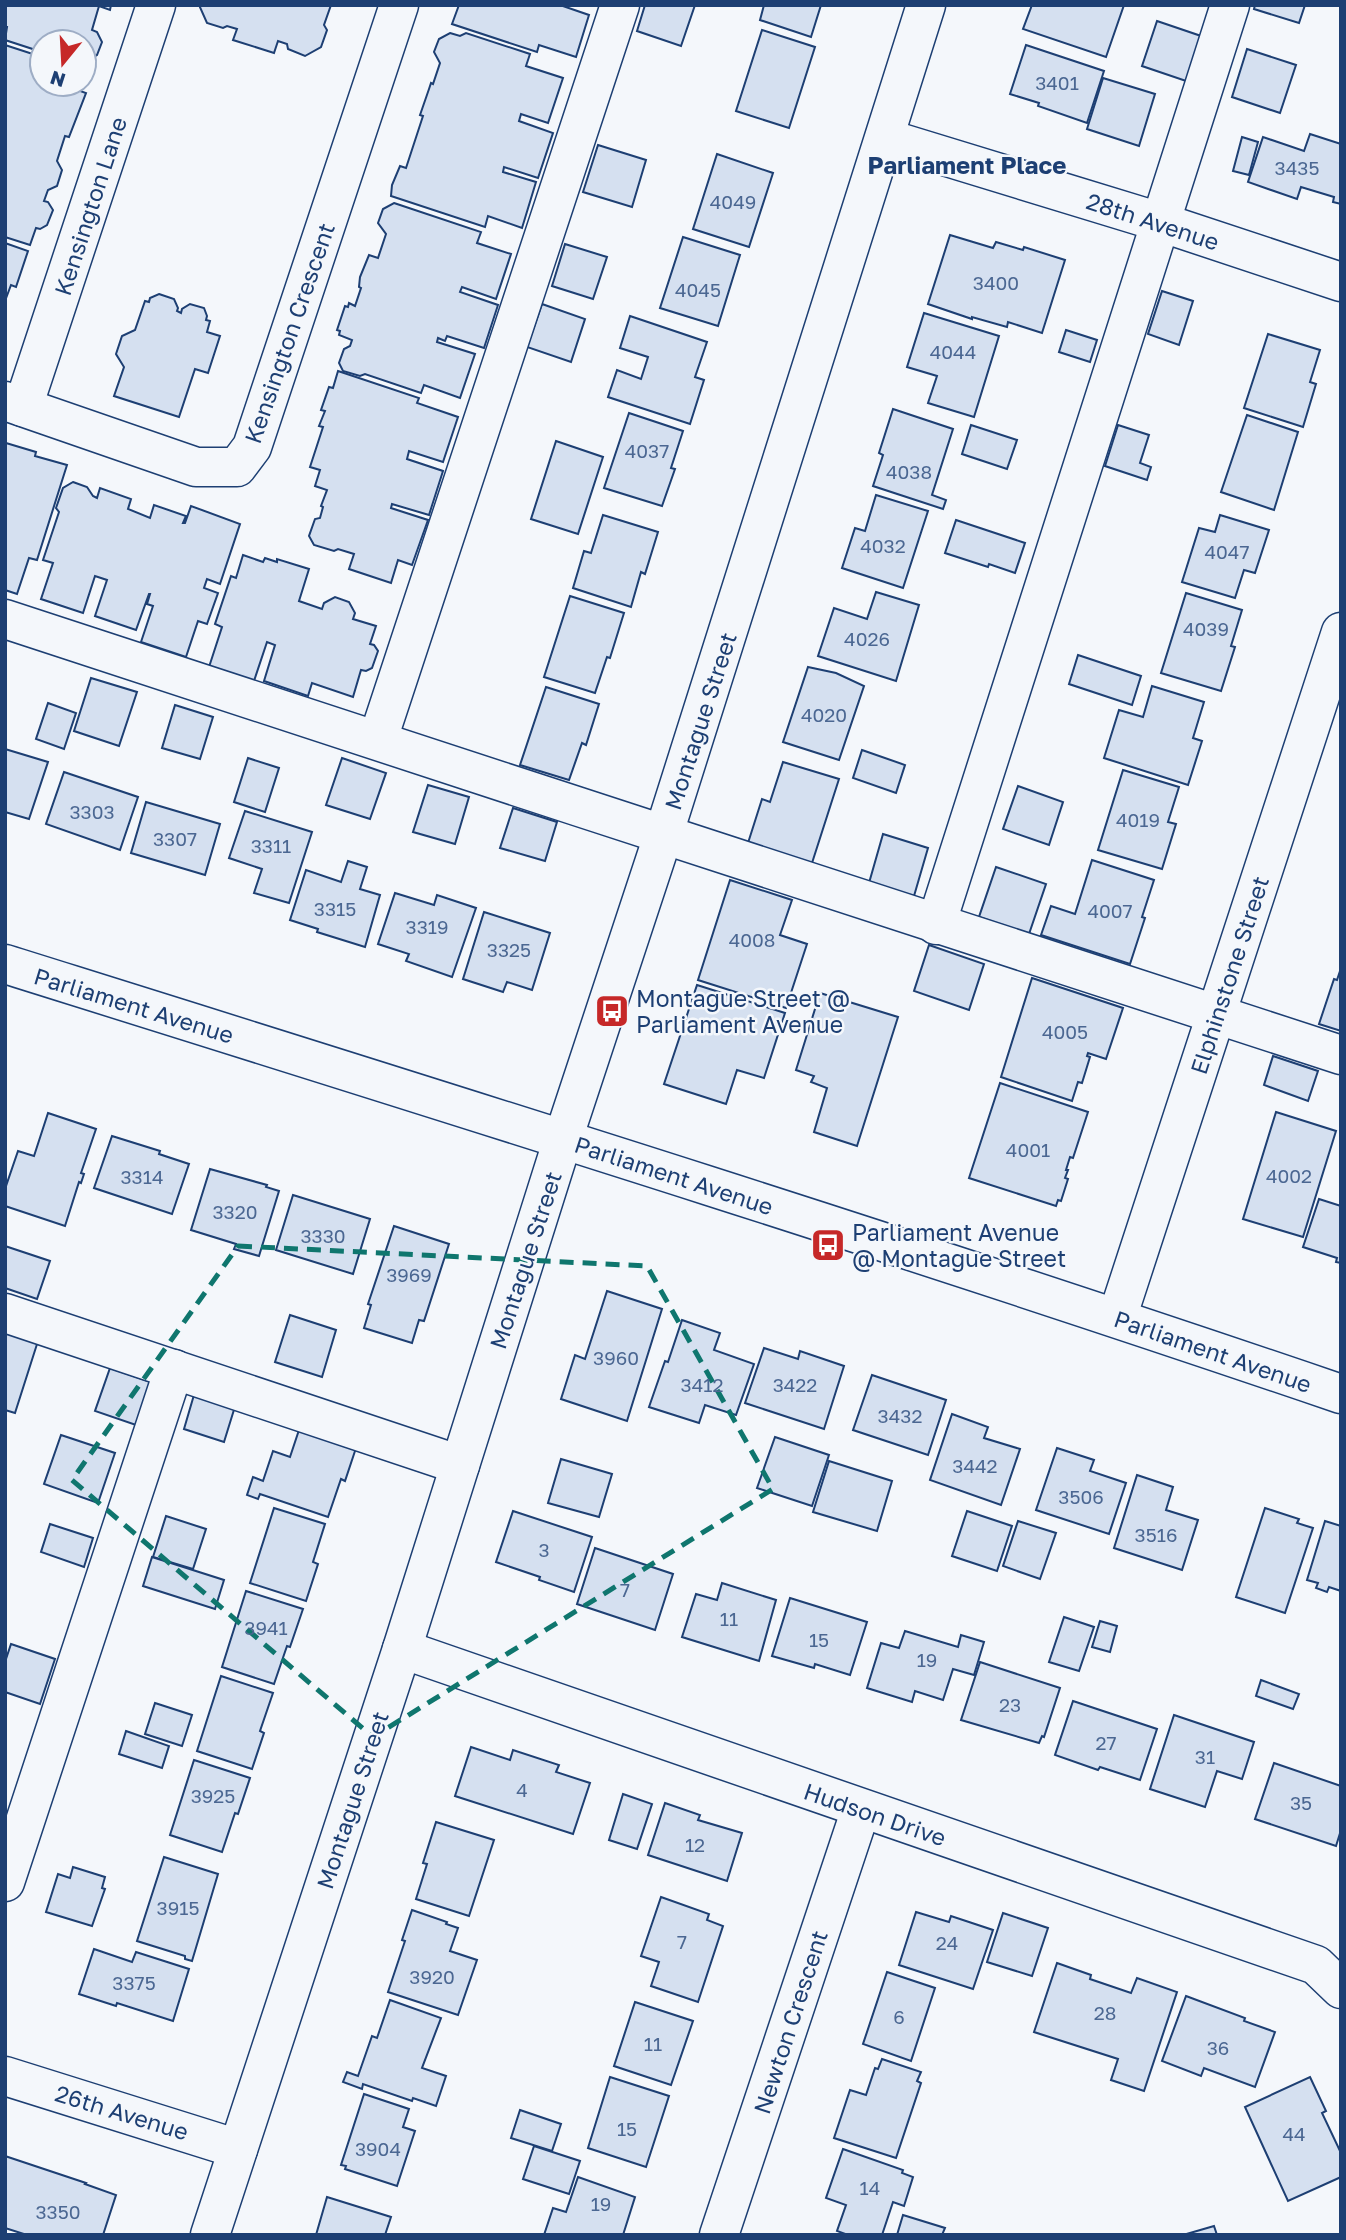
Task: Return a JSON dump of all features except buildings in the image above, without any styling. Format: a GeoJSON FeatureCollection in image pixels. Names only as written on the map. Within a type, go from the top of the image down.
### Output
{"type":"FeatureCollection","features":[{"type":"Feature","properties":{"kind":"street","name":"Kensington Lane"},"geometry":{"type":"LineString","coordinates":[[14,404],[156,5]]}},
{"type":"Feature","properties":{"kind":"street","name":"Kensington Crescent"},"geometry":{"type":"LineString","coordinates":[[14,404],[196,467],[237,467],[252,447],[399,5]]}},
{"type":"Feature","properties":{"kind":"street"},"geometry":{"type":"LineString","coordinates":[[378,739],[620,5]]}},
{"type":"Feature","properties":{"kind":"street","name":"Montague Street"},"geometry":{"type":"LineString","coordinates":[[210,2235],[402,1649],[926,5]]}},
{"type":"Feature","properties":{"kind":"street"},"geometry":{"type":"LineString","coordinates":[[936,925],[1230,5]]}},
{"type":"Feature","properties":{"kind":"street","name":"28th Avenue"},"geometry":{"type":"LineString","coordinates":[[885,138],[1160,222],[1341,282]]}},
{"type":"Feature","properties":{"kind":"street"},"geometry":{"type":"LineString","coordinates":[[5,619],[378,739],[663,836],[1341,1055]]}},
{"type":"Feature","properties":{"kind":"street","name":"Elphinstone Street"},"geometry":{"type":"LineString","coordinates":[[1117,1318],[1341,632]]}},
{"type":"Feature","properties":{"kind":"street","name":"Parliament Avenue"},"geometry":{"type":"LineString","coordinates":[[5,964],[563,1139],[1117,1318],[1341,1394]]}},
{"type":"Feature","properties":{"kind":"street"},"geometry":{"type":"LineString","coordinates":[[5,1313],[460,1465]]}},
{"type":"Feature","properties":{"kind":"street"},"geometry":{"type":"LineString","coordinates":[[5,1882],[174,1369]]}},
{"type":"Feature","properties":{"kind":"street","name":"Hudson Drive"},"geometry":{"type":"LineString","coordinates":[[402,1649],[1316,1965],[1341,1989]]}},
{"type":"Feature","properties":{"kind":"street","name":"Newton Crescent"},"geometry":{"type":"LineString","coordinates":[[719,2235],[861,1809]]}},
{"type":"Feature","properties":{"kind":"street","name":"26th Avenue"},"geometry":{"type":"LineString","coordinates":[[5,2076],[238,2149]]}},
{"type":"Feature","properties":{"kind":"highlighted area"},"geometry":{"type":"Polygon","coordinates":[[[238,1246],[647,1266],[773,1489],[373,1737],[72,1480],[238,1246]]]}},
{"type":"Feature","properties":{"kind":"place","name":"Montague Street @ Parliament Avenue"},"geometry":{"type":"Point","coordinates":[612,1011]}},
{"type":"Feature","properties":{"kind":"place","name":"Parliament Avenue @ Montague Street"},"geometry":{"type":"Point","coordinates":[828,1245]}},
{"type":"Feature","properties":{"kind":"district","name":"Parliament Place"},"geometry":{"type":"Point","coordinates":[967,164]}}]}
